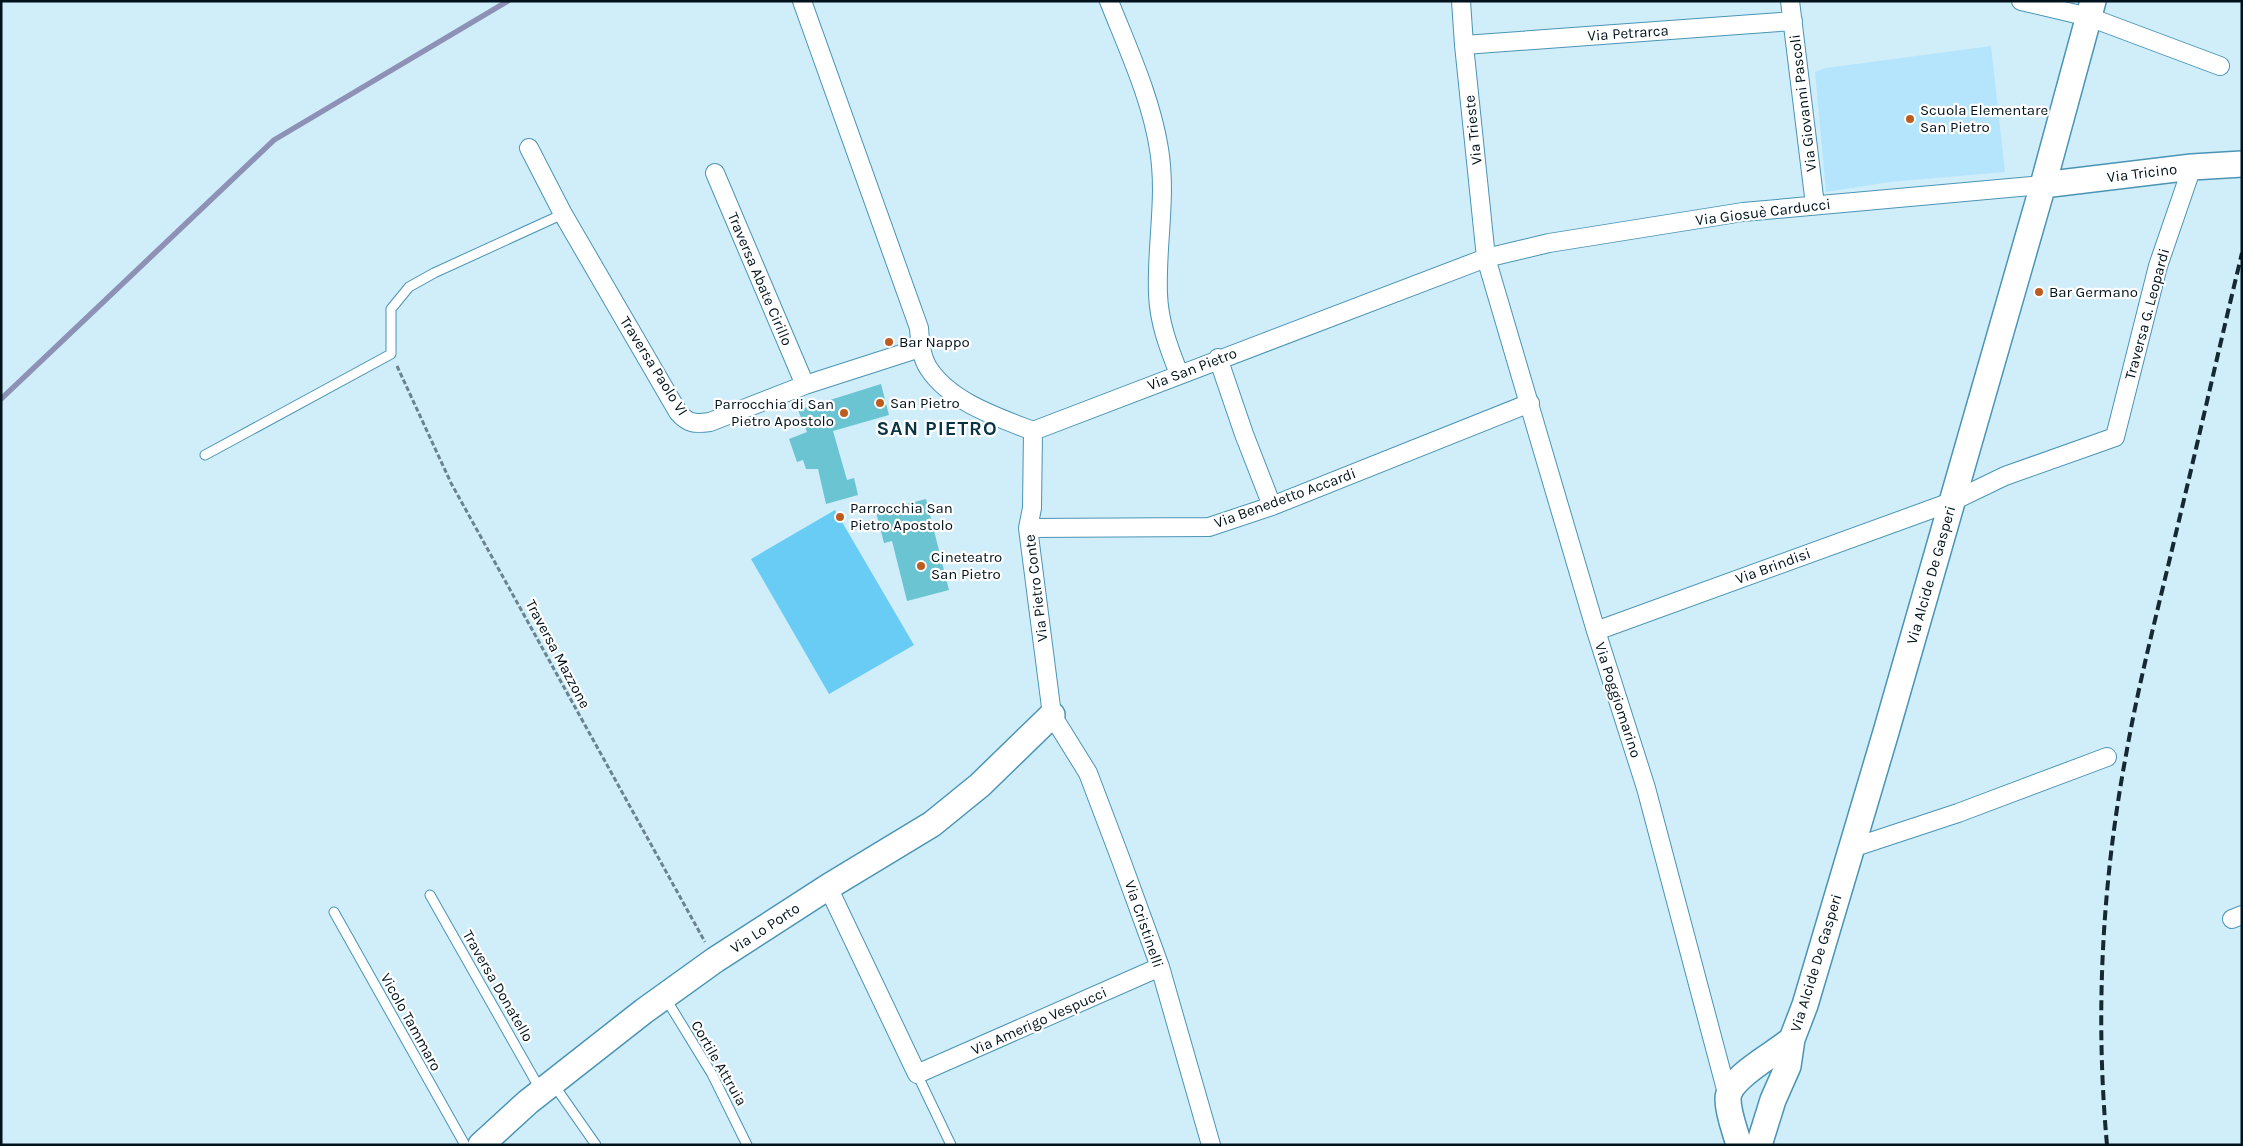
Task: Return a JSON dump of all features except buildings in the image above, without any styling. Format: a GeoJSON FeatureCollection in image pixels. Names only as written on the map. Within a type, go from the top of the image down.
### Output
{"type":"FeatureCollection","features":[{"type":"Feature","properties":{"kind":"main road","name":"Via Alcide De Gasperi"},"geometry":{"type":"LineString","coordinates":[[1759,1145],[1770,1108],[1788,1066],[1792,1039],[1805,1005],[1852,848],[2043,186],[2091,9]]}},
{"type":"Feature","properties":{"kind":"main road","name":"Via Tricino"},"geometry":{"type":"LineString","coordinates":[[2043,186],[2192,167],[2242,164]]}},
{"type":"Feature","properties":{"kind":"main road","name":"Via Lo Porto"},"geometry":{"type":"LineString","coordinates":[[481,1145],[547,1087],[664,996],[715,960],[828,887],[932,824],[980,785],[1052,715]]}},
{"type":"Feature","properties":{"kind":"main road"},"geometry":{"type":"LineString","coordinates":[[1744,1074],[1762,1074],[1771,1081],[1770,1108],[1761,1122],[1748,1126],[1737,1121],[1729,1104],[1734,1084],[1744,1074],[1779,1051],[1792,1039]]}},
{"type":"Feature","properties":{"kind":"main road","name":"Via Poggiomarino"},"geometry":{"type":"LineString","coordinates":[[1729,1104],[1739,1145]]}},
{"type":"Feature","properties":{"kind":"street"},"geometry":{"type":"LineString","coordinates":[[802,1],[920,328],[920,348],[929,369],[954,394],[996,416],[1033,430]]}},
{"type":"Feature","properties":{"kind":"street"},"geometry":{"type":"LineString","coordinates":[[1109,1],[1147,101],[1159,149],[1163,191],[1158,294],[1162,327],[1179,374]]}},
{"type":"Feature","properties":{"kind":"street","name":"Via Trieste"},"geometry":{"type":"LineString","coordinates":[[1461,1],[1486,258]]}},
{"type":"Feature","properties":{"kind":"street","name":"Via Giovanni Pascoli"},"geometry":{"type":"LineString","coordinates":[[1790,1],[1815,205]]}},
{"type":"Feature","properties":{"kind":"street"},"geometry":{"type":"LineString","coordinates":[[2021,1],[2091,9],[2220,66]]}},
{"type":"Feature","properties":{"kind":"street","name":"Via Petrarca"},"geometry":{"type":"LineString","coordinates":[[1464,45],[1793,21]]}},
{"type":"Feature","properties":{"kind":"street","name":"Traversa Paolo VI"},"geometry":{"type":"LineString","coordinates":[[529,148],[563,214],[684,419],[693,424],[710,422],[805,385],[920,348]]}},
{"type":"Feature","properties":{"kind":"street","name":"Traversa G. Leopardi"},"geometry":{"type":"LineString","coordinates":[[1951,502],[2005,476],[2114,437],[2158,266],[2192,167]]}},
{"type":"Feature","properties":{"kind":"street","name":"Traversa Abate Cirillo"},"geometry":{"type":"LineString","coordinates":[[715,173],[805,385]]}},
{"type":"Feature","properties":{"kind":"street","name":"Via Giosuè Carducci"},"geometry":{"type":"LineString","coordinates":[[1486,258],[1549,243],[1743,212],[2043,186]]}},
{"type":"Feature","properties":{"kind":"street","name":"Via San Pietro"},"geometry":{"type":"LineString","coordinates":[[1033,430],[1218,358],[1486,258]]}},
{"type":"Feature","properties":{"kind":"street","name":"Via Poggiomarino"},"geometry":{"type":"LineString","coordinates":[[1486,258],[1596,632],[1646,788],[1729,1104]]}},
{"type":"Feature","properties":{"kind":"street"},"geometry":{"type":"LineString","coordinates":[[1218,358],[1244,434],[1272,506]]}},
{"type":"Feature","properties":{"kind":"street","name":"Via Benedetto Accardi"},"geometry":{"type":"LineString","coordinates":[[1028,528],[1209,527],[1272,506],[1530,403]]}},
{"type":"Feature","properties":{"kind":"street","name":"Via Pietro Conte"},"geometry":{"type":"LineString","coordinates":[[1033,430],[1032,508],[1028,528],[1052,715]]}},
{"type":"Feature","properties":{"kind":"street","name":"Via Brindisi"},"geometry":{"type":"LineString","coordinates":[[1596,632],[1951,502]]}},
{"type":"Feature","properties":{"kind":"street","name":"Via Cristinelli"},"geometry":{"type":"LineString","coordinates":[[1052,715],[1088,774],[1160,967],[1211,1145]]}},
{"type":"Feature","properties":{"kind":"street"},"geometry":{"type":"LineString","coordinates":[[1852,848],[1958,813],[2107,757]]}},
{"type":"Feature","properties":{"kind":"street"},"geometry":{"type":"LineString","coordinates":[[828,887],[918,1074]]}},
{"type":"Feature","properties":{"kind":"street","name":"Via Amerigo Vespucci"},"geometry":{"type":"LineString","coordinates":[[918,1074],[1160,967]]}},
{"type":"Feature","properties":{"kind":"lane"},"geometry":{"type":"LineString","coordinates":[[205,455],[391,354],[391,309],[409,287],[434,273],[563,214]]}},
{"type":"Feature","properties":{"kind":"lane","name":"Traversa Donatello"},"geometry":{"type":"LineString","coordinates":[[430,895],[547,1087],[596,1145]]}},
{"type":"Feature","properties":{"kind":"lane","name":"Vicolo Tammaro"},"geometry":{"type":"LineString","coordinates":[[334,912],[465,1145]]}},
{"type":"Feature","properties":{"kind":"lane","name":"Cortile Attruia"},"geometry":{"type":"LineString","coordinates":[[664,996],[712,1074],[747,1145]]}},
{"type":"Feature","properties":{"kind":"lane"},"geometry":{"type":"LineString","coordinates":[[918,1074],[951,1145]]}},
{"type":"Feature","properties":{"kind":"path","name":"Traversa Mazzone"},"geometry":{"type":"LineString","coordinates":[[391,354],[451,483],[715,960]]}},
{"type":"Feature","properties":{"kind":"shaded area","name":"Scuola Elementare San Pietro"},"geometry":{"type":"Polygon","coordinates":[[[1991,46],[2005,172],[1890,182],[1826,192],[1815,72],[1826,68],[1991,46]]]}},
{"type":"Feature","properties":{"kind":"shaded area"},"geometry":{"type":"Polygon","coordinates":[[[835,510],[914,645],[829,694],[751,559],[835,510]]]}},
{"type":"Feature","properties":{"kind":"waterway"},"geometry":{"type":"LineString","coordinates":[[1,399],[274,140],[508,1]]}},
{"type":"Feature","properties":{"kind":"railway"},"geometry":{"type":"LineString","coordinates":[[2107,1145],[2103,1096],[2101,998],[2106,900],[2118,803],[2143,672],[2242,253]]}},
{"type":"Feature","properties":{"kind":"place","name":"Scuola Elementare San Pietro"},"geometry":{"type":"Point","coordinates":[1910,119]}},
{"type":"Feature","properties":{"kind":"place","name":"Bar Germano"},"geometry":{"type":"Point","coordinates":[2039,292]}},
{"type":"Feature","properties":{"kind":"place","name":"Bar Nappo"},"geometry":{"type":"Point","coordinates":[889,342]}},
{"type":"Feature","properties":{"kind":"place","name":"San Pietro"},"geometry":{"type":"Point","coordinates":[880,403]}},
{"type":"Feature","properties":{"kind":"place","name":"Parrocchia di San Pietro Apostolo"},"geometry":{"type":"Point","coordinates":[844,413]}},
{"type":"Feature","properties":{"kind":"place","name":"Parrocchia San Pietro Apostolo"},"geometry":{"type":"Point","coordinates":[840,517]}},
{"type":"Feature","properties":{"kind":"place","name":"Cineteatro San Pietro"},"geometry":{"type":"Point","coordinates":[921,566]}},
{"type":"Feature","properties":{"kind":"district","name":"SAN PIETRO"},"geometry":{"type":"Point","coordinates":[937,428]}}]}
